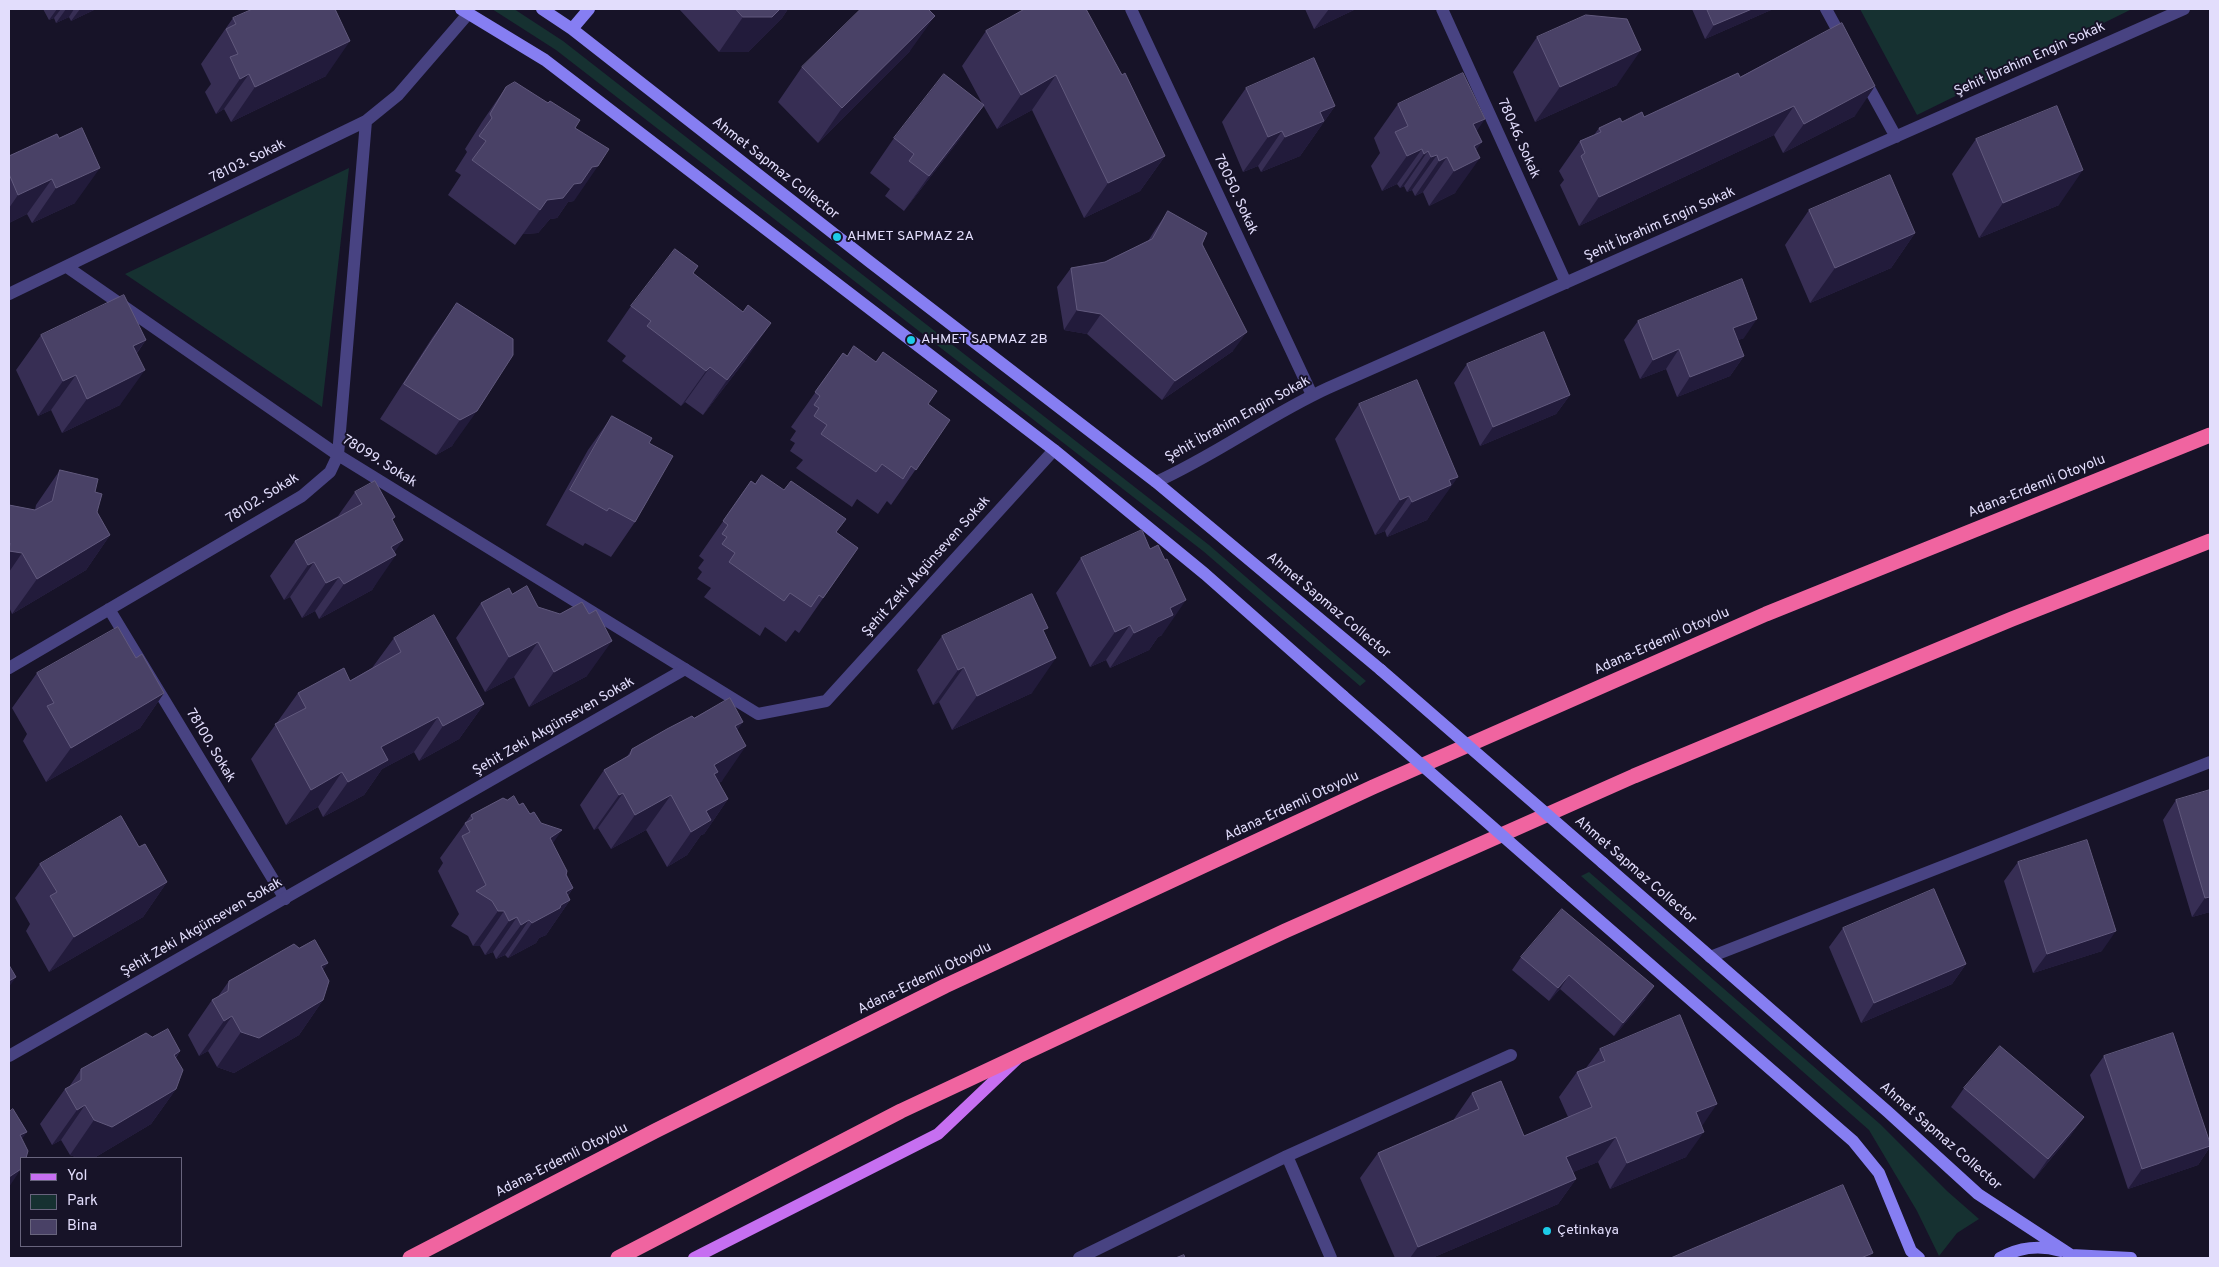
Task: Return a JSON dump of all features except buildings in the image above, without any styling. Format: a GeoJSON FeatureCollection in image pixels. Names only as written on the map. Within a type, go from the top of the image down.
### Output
{"type":"FeatureCollection","features":[{"type":"Feature","properties":{"kind":"highway","name":"Adana-Erdemli Otoyolu"},"geometry":{"type":"LineString","coordinates":[[410,1258],[655,1131],[945,986],[1373,787],[1766,614],[2210,436]]}},
{"type":"Feature","properties":{"kind":"highway"},"geometry":{"type":"LineString","coordinates":[[618,1258],[901,1111],[1285,931],[1634,776],[2012,619],[2210,541]]}},
{"type":"Feature","properties":{"kind":"main road","name":"Ahmet Sapmaz Collector"},"geometry":{"type":"LineString","coordinates":[[542,9],[572,29],[850,247],[1156,482],[1381,670],[1888,1112],[1978,1194],[2074,1256]]}},
{"type":"Feature","properties":{"kind":"main road"},"geometry":{"type":"LineString","coordinates":[[572,29],[589,9]]}},
{"type":"Feature","properties":{"kind":"main road"},"geometry":{"type":"LineString","coordinates":[[465,11],[544,60],[1054,450],[1205,574],[1853,1142],[1879,1173],[1911,1251],[1919,1258]]}},
{"type":"Feature","properties":{"kind":"main road"},"geometry":{"type":"LineString","coordinates":[[694,1258],[938,1134],[1025,1052]]}},
{"type":"Feature","properties":{"kind":"main road"},"geometry":{"type":"LineString","coordinates":[[2000,1258],[2029,1248],[2051,1248],[2074,1256],[2131,1258]]}},
{"type":"Feature","properties":{"kind":"street","name":"78050. Sokak"},"geometry":{"type":"LineString","coordinates":[[1131,9],[1312,395]]}},
{"type":"Feature","properties":{"kind":"street","name":"78046. Sokak"},"geometry":{"type":"LineString","coordinates":[[1442,9],[1566,282]]}},
{"type":"Feature","properties":{"kind":"street"},"geometry":{"type":"LineString","coordinates":[[1826,9],[1850,52]]}},
{"type":"Feature","properties":{"kind":"street","name":"Şehit İbrahim Engin Sokak"},"geometry":{"type":"LineString","coordinates":[[1156,482],[1182,470],[1312,395],[2184,9]]}},
{"type":"Feature","properties":{"kind":"street","name":"78103. Sokak"},"geometry":{"type":"LineString","coordinates":[[9,294],[366,121],[398,95],[465,11]]}},
{"type":"Feature","properties":{"kind":"street"},"geometry":{"type":"LineString","coordinates":[[1859,70],[1896,137]]}},
{"type":"Feature","properties":{"kind":"street","name":"78102. Sokak"},"geometry":{"type":"LineString","coordinates":[[9,668],[302,496],[330,472],[338,455],[366,121]]}},
{"type":"Feature","properties":{"kind":"street","name":"78099. Sokak"},"geometry":{"type":"LineString","coordinates":[[67,267],[338,455],[685,669]]}},
{"type":"Feature","properties":{"kind":"street","name":"Şehit Zeki Akgünseven Sokak"},"geometry":{"type":"LineString","coordinates":[[9,1056],[685,669],[758,714],[826,701],[1054,450]]}},
{"type":"Feature","properties":{"kind":"street","name":"78100. Sokak"},"geometry":{"type":"LineString","coordinates":[[109,609],[285,899]]}},
{"type":"Feature","properties":{"kind":"street"},"geometry":{"type":"LineString","coordinates":[[1710,957],[2210,762]]}},
{"type":"Feature","properties":{"kind":"street"},"geometry":{"type":"LineString","coordinates":[[1079,1258],[1287,1156],[1511,1055]]}},
{"type":"Feature","properties":{"kind":"street"},"geometry":{"type":"LineString","coordinates":[[1287,1156],[1331,1258]]}},
{"type":"Feature","properties":{"kind":"green space"},"geometry":{"type":"Polygon","coordinates":[[[492,9],[514,9],[563,41],[1209,545],[1366,681],[1360,686],[1203,551],[556,50],[492,9]]]}},
{"type":"Feature","properties":{"kind":"green space"},"geometry":{"type":"Polygon","coordinates":[[[1860,9],[2130,9],[2130,10],[1917,115],[1860,9]]]}},
{"type":"Feature","properties":{"kind":"green space"},"geometry":{"type":"Polygon","coordinates":[[[349,168],[322,407],[125,274],[349,168]]]}},
{"type":"Feature","properties":{"kind":"green space"},"geometry":{"type":"Polygon","coordinates":[[[1589,872],[1880,1124],[1947,1191],[1979,1219],[1957,1233],[1939,1256],[1917,1211],[1869,1130],[1581,876],[1589,872]]]}},
{"type":"Feature","properties":{"kind":"place","name":"AHMET SAPMAZ 2A"},"geometry":{"type":"Point","coordinates":[837,237]}},
{"type":"Feature","properties":{"kind":"place","name":"AHMET SAPMAZ 2B"},"geometry":{"type":"Point","coordinates":[911,340]}},
{"type":"Feature","properties":{"kind":"place","name":"Çetinkaya"},"geometry":{"type":"Point","coordinates":[1547,1231]}}]}
